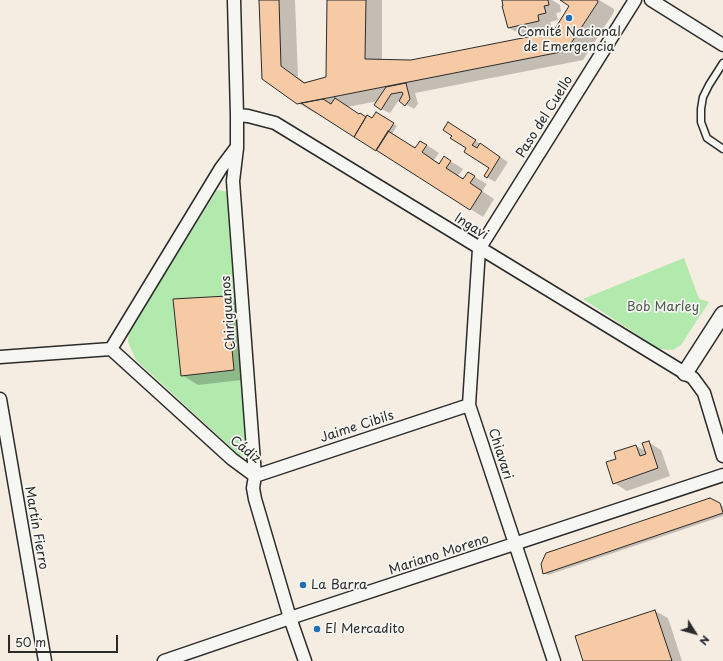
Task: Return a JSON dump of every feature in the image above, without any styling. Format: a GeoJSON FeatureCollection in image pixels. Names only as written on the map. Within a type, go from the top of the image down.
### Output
{"type":"FeatureCollection","features":[{"type":"Feature","properties":{"kind":"street","name":"Chiriguanos"},"geometry":{"type":"LineString","coordinates":[[234,0],[237,115],[237,148],[234,181],[255,476]]}},
{"type":"Feature","properties":{"kind":"street","name":"Paso del Cuello"},"geometry":{"type":"LineString","coordinates":[[479,249],[635,0]]}},
{"type":"Feature","properties":{"kind":"street"},"geometry":{"type":"LineString","coordinates":[[651,0],[723,45]]}},
{"type":"Feature","properties":{"kind":"street","name":"Ingavi"},"geometry":{"type":"LineString","coordinates":[[237,115],[248,116],[276,123],[479,249],[693,378],[704,393],[723,456]]}},
{"type":"Feature","properties":{"kind":"street"},"geometry":{"type":"LineString","coordinates":[[0,358],[111,349],[221,168],[237,148]]}},
{"type":"Feature","properties":{"kind":"street","name":"Chiavari"},"geometry":{"type":"LineString","coordinates":[[479,249],[468,405],[554,661]]}},
{"type":"Feature","properties":{"kind":"street"},"geometry":{"type":"LineString","coordinates":[[685,374],[723,314]]}},
{"type":"Feature","properties":{"kind":"street","name":"Cádiz"},"geometry":{"type":"LineString","coordinates":[[111,349],[232,459],[255,476],[253,488],[255,499],[290,618],[305,661]]}},
{"type":"Feature","properties":{"kind":"street","name":"Martín Fierro"},"geometry":{"type":"LineString","coordinates":[[0,399],[45,661]]}},
{"type":"Feature","properties":{"kind":"street","name":"Jaime Cibils"},"geometry":{"type":"LineString","coordinates":[[255,476],[468,405]]}},
{"type":"Feature","properties":{"kind":"street","name":"Mariano Moreno"},"geometry":{"type":"LineString","coordinates":[[164,661],[723,475]]}},
{"type":"Feature","properties":{"kind":"lane"},"geometry":{"type":"LineString","coordinates":[[723,64],[703,97],[701,109],[701,122],[707,138],[723,149]]}},
{"type":"Feature","properties":{"kind":"green space"},"geometry":{"type":"Polygon","coordinates":[[[217,190],[225,191],[228,195],[239,354],[247,427],[248,452],[245,456],[239,455],[136,360],[128,342],[129,332],[217,190]]]}},
{"type":"Feature","properties":{"kind":"green space","name":"Bob Marley"},"geometry":{"type":"Polygon","coordinates":[[[684,258],[699,299],[709,302],[681,345],[673,350],[659,349],[583,299],[684,258]]]}},
{"type":"Feature","properties":{"kind":"building"},"geometry":{"type":"Polygon","coordinates":[[[259,0],[279,0],[281,66],[304,83],[326,77],[327,0],[366,0],[365,59],[411,60],[553,32],[569,6],[560,0],[597,0],[598,2],[566,51],[297,104],[262,79],[259,0]]]}},
{"type":"Feature","properties":{"kind":"building"},"geometry":{"type":"Polygon","coordinates":[[[502,0],[548,0],[549,5],[544,6],[546,13],[538,15],[539,21],[508,28],[502,6],[502,0]]]}},
{"type":"Feature","properties":{"kind":"building"},"geometry":{"type":"Polygon","coordinates":[[[406,83],[410,99],[405,106],[399,101],[403,94],[402,92],[391,94],[381,110],[374,105],[386,87],[406,83]]]}},
{"type":"Feature","properties":{"kind":"building"},"geometry":{"type":"Polygon","coordinates":[[[335,98],[366,117],[354,137],[301,103],[323,99],[331,104],[335,98]]]}},
{"type":"Feature","properties":{"kind":"building"},"geometry":{"type":"Polygon","coordinates":[[[376,112],[394,123],[376,151],[354,137],[367,115],[372,118],[376,112]]]}},
{"type":"Feature","properties":{"kind":"building"},"geometry":{"type":"Polygon","coordinates":[[[448,122],[476,140],[472,145],[477,148],[480,143],[500,157],[487,178],[484,176],[489,168],[464,152],[466,148],[450,138],[452,136],[443,130],[448,122]]]}},
{"type":"Feature","properties":{"kind":"building"},"geometry":{"type":"Polygon","coordinates":[[[388,131],[415,148],[420,141],[427,145],[422,152],[439,164],[444,156],[451,161],[446,168],[463,179],[468,172],[475,176],[470,183],[482,191],[470,210],[376,150],[388,131]]]}},
{"type":"Feature","properties":{"kind":"building"},"geometry":{"type":"Polygon","coordinates":[[[227,296],[234,370],[181,376],[173,299],[227,296]]]}},
{"type":"Feature","properties":{"kind":"building"},"geometry":{"type":"Polygon","coordinates":[[[649,441],[658,468],[613,484],[606,462],[616,459],[614,452],[636,445],[640,456],[646,454],[642,443],[649,441]]]}},
{"type":"Feature","properties":{"kind":"building"},"geometry":{"type":"Polygon","coordinates":[[[710,498],[720,503],[723,513],[543,574],[541,564],[546,553],[710,498]]]}},
{"type":"Feature","properties":{"kind":"building"},"geometry":{"type":"Polygon","coordinates":[[[655,610],[672,661],[583,661],[575,636],[655,610]]]}},
{"type":"Feature","properties":{"kind":"place","name":"Comité Nacional de Emergencia"},"geometry":{"type":"Point","coordinates":[569,18]}},
{"type":"Feature","properties":{"kind":"place","name":"La Barra"},"geometry":{"type":"Point","coordinates":[303,585]}},
{"type":"Feature","properties":{"kind":"place","name":"El Mercadito"},"geometry":{"type":"Point","coordinates":[317,629]}}]}
